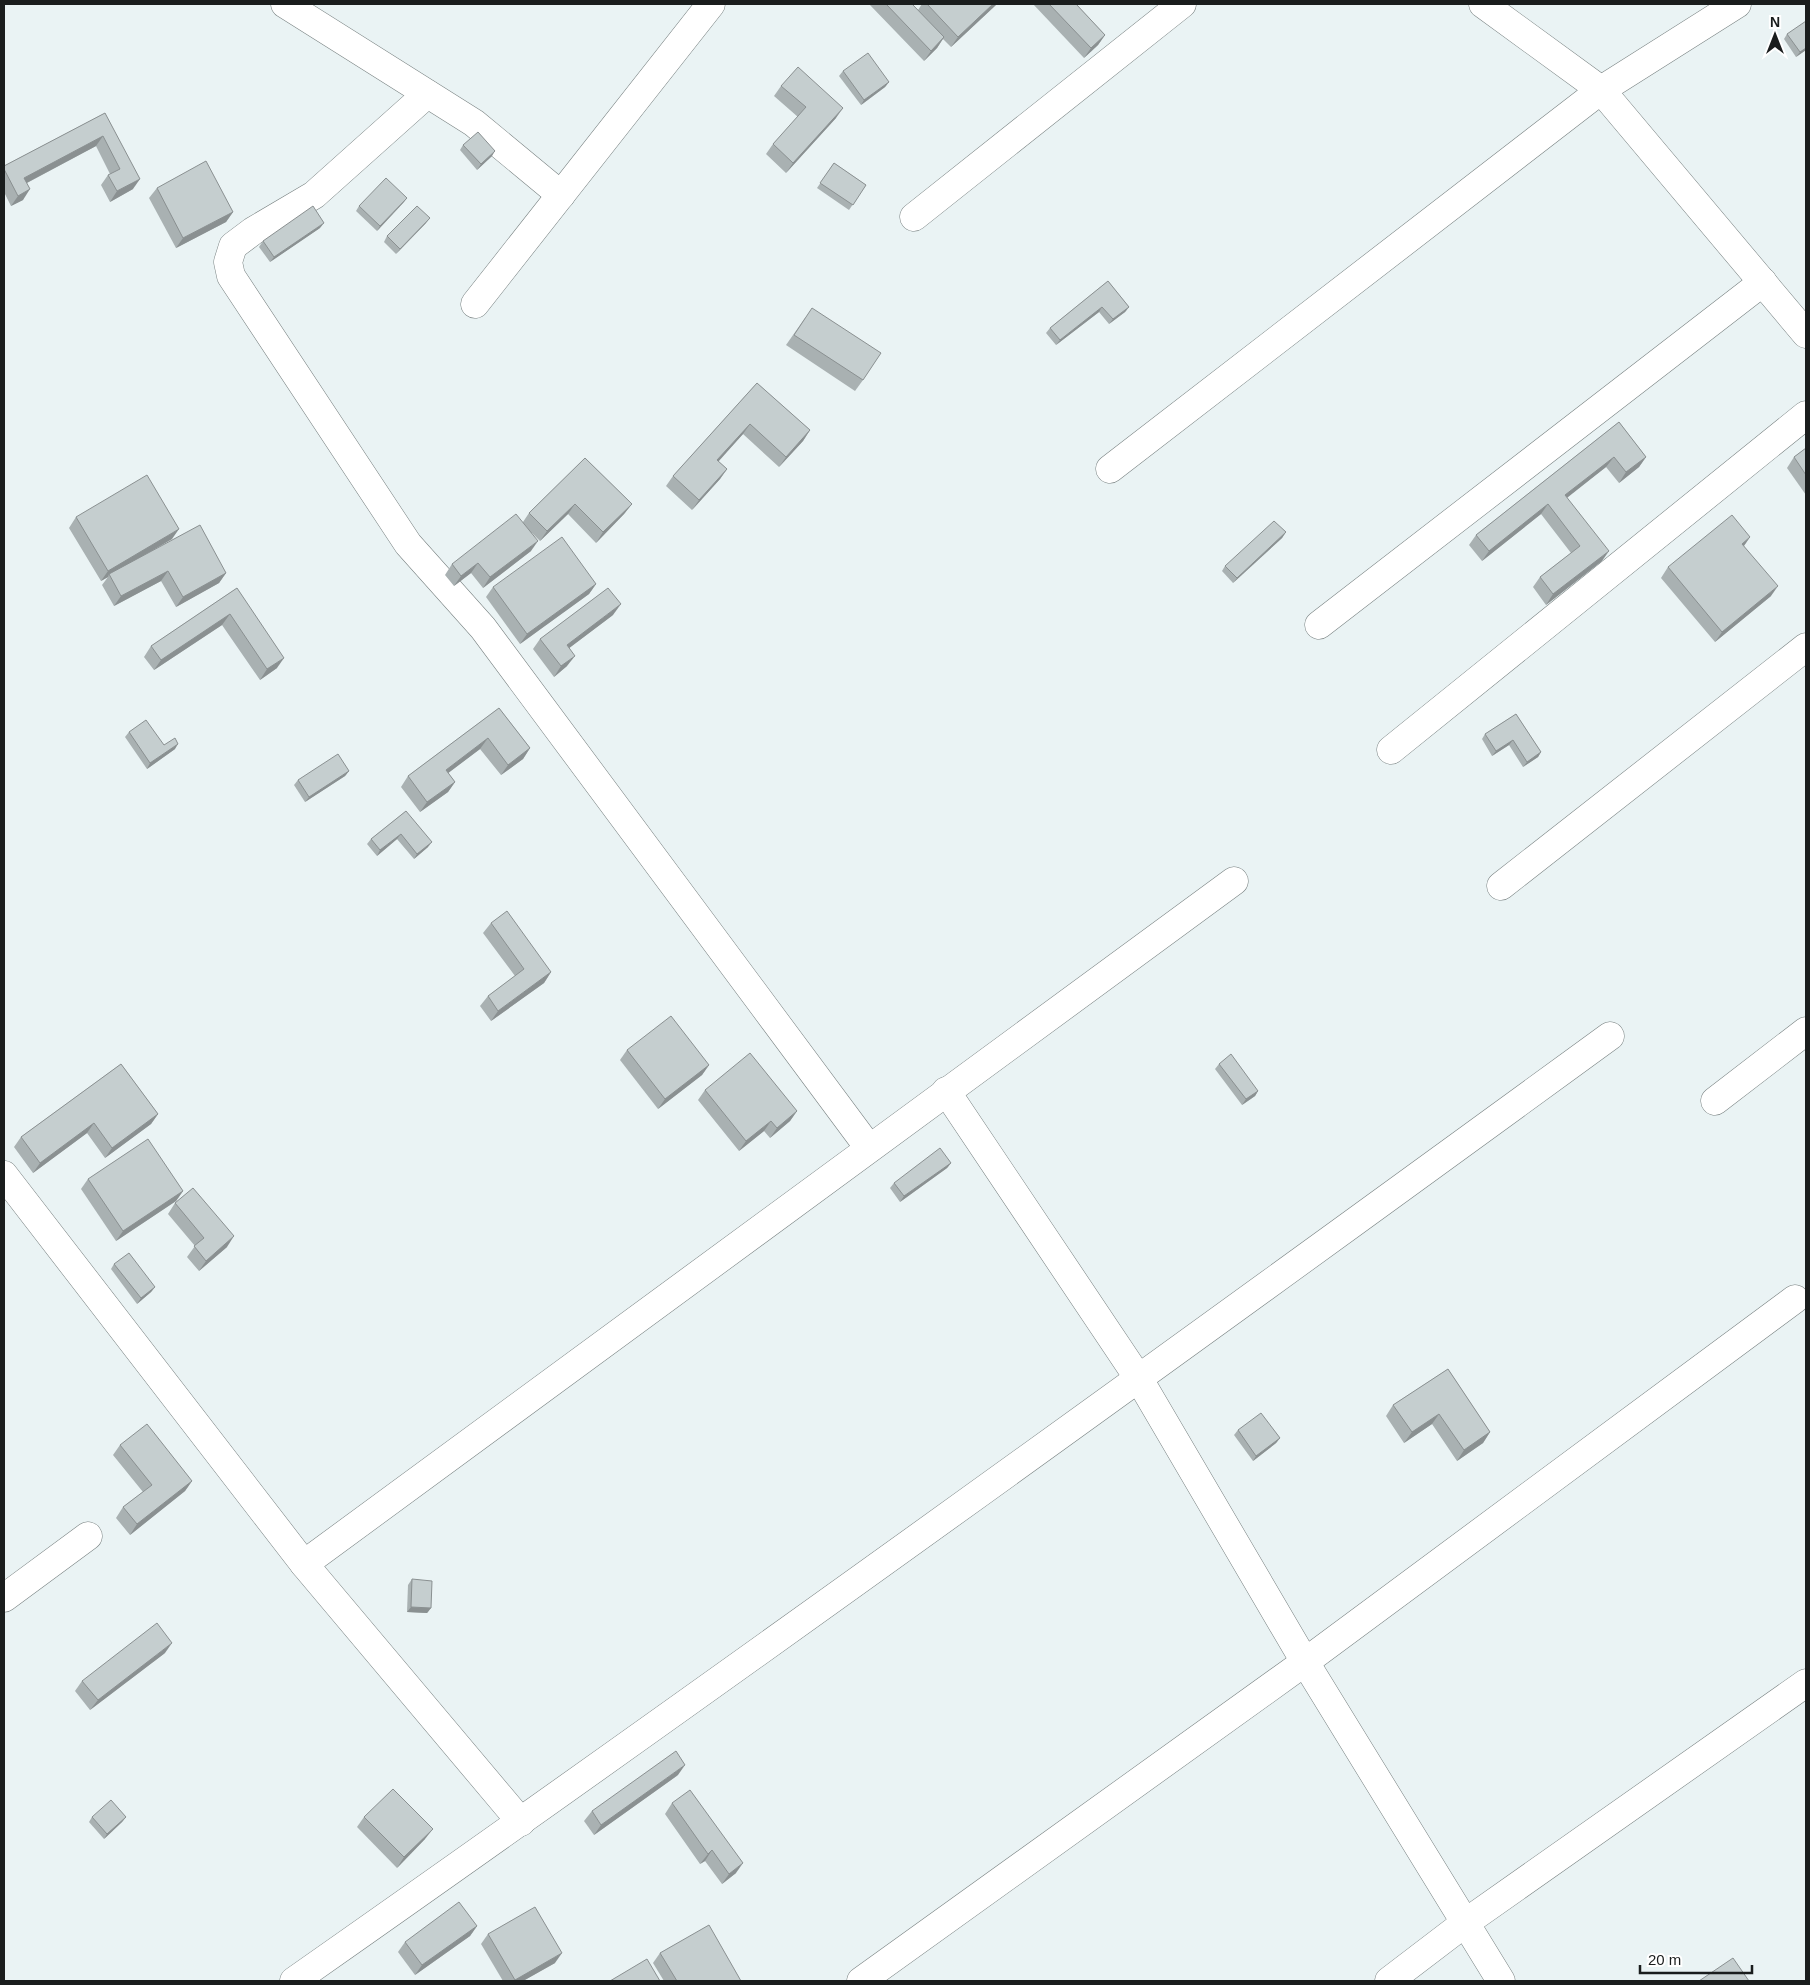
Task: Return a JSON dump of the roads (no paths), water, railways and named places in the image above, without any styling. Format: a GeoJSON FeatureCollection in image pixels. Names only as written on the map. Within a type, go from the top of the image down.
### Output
{"type":"FeatureCollection","features":[{"type":"Feature","properties":{"kind":"street"},"geometry":{"type":"LineString","coordinates":[[285,4],[474,123],[561,195]]}},
{"type":"Feature","properties":{"kind":"street"},"geometry":{"type":"LineString","coordinates":[[475,304],[711,4]]}},
{"type":"Feature","properties":{"kind":"street"},"geometry":{"type":"LineString","coordinates":[[914,217],[1182,4]]}},
{"type":"Feature","properties":{"kind":"street"},"geometry":{"type":"LineString","coordinates":[[1483,4],[1601,90],[1806,334]]}},
{"type":"Feature","properties":{"kind":"street"},"geometry":{"type":"LineString","coordinates":[[1110,469],[1601,90],[1737,4]]}},
{"type":"Feature","properties":{"kind":"street"},"geometry":{"type":"LineString","coordinates":[[427,94],[314,195],[253,231],[233,246],[228,262],[231,276],[408,544],[483,628],[869,1148]]}},
{"type":"Feature","properties":{"kind":"street"},"geometry":{"type":"LineString","coordinates":[[1320,625],[1763,282]]}},
{"type":"Feature","properties":{"kind":"street"},"geometry":{"type":"LineString","coordinates":[[1391,750],[1806,415]]}},
{"type":"Feature","properties":{"kind":"street"},"geometry":{"type":"LineString","coordinates":[[1501,886],[1806,648]]}},
{"type":"Feature","properties":{"kind":"street"},"geometry":{"type":"LineString","coordinates":[[304,1564],[1234,881]]}},
{"type":"Feature","properties":{"kind":"street"},"geometry":{"type":"LineString","coordinates":[[1715,1101],[1806,1031]]}},
{"type":"Feature","properties":{"kind":"street"},"geometry":{"type":"LineString","coordinates":[[294,1981],[521,1822],[1139,1379],[1610,1036]]}},
{"type":"Feature","properties":{"kind":"street"},"geometry":{"type":"LineString","coordinates":[[946,1091],[1139,1379],[1305,1662],[1501,1981]]}},
{"type":"Feature","properties":{"kind":"street"},"geometry":{"type":"LineString","coordinates":[[4,1176],[304,1564],[521,1822]]}},
{"type":"Feature","properties":{"kind":"street"},"geometry":{"type":"LineString","coordinates":[[861,1981],[1305,1662],[1795,1299]]}},
{"type":"Feature","properties":{"kind":"street"},"geometry":{"type":"LineString","coordinates":[[4,1598],[88,1536]]}},
{"type":"Feature","properties":{"kind":"street"},"geometry":{"type":"LineString","coordinates":[[1389,1981],[1465,1923],[1806,1683]]}}]}
